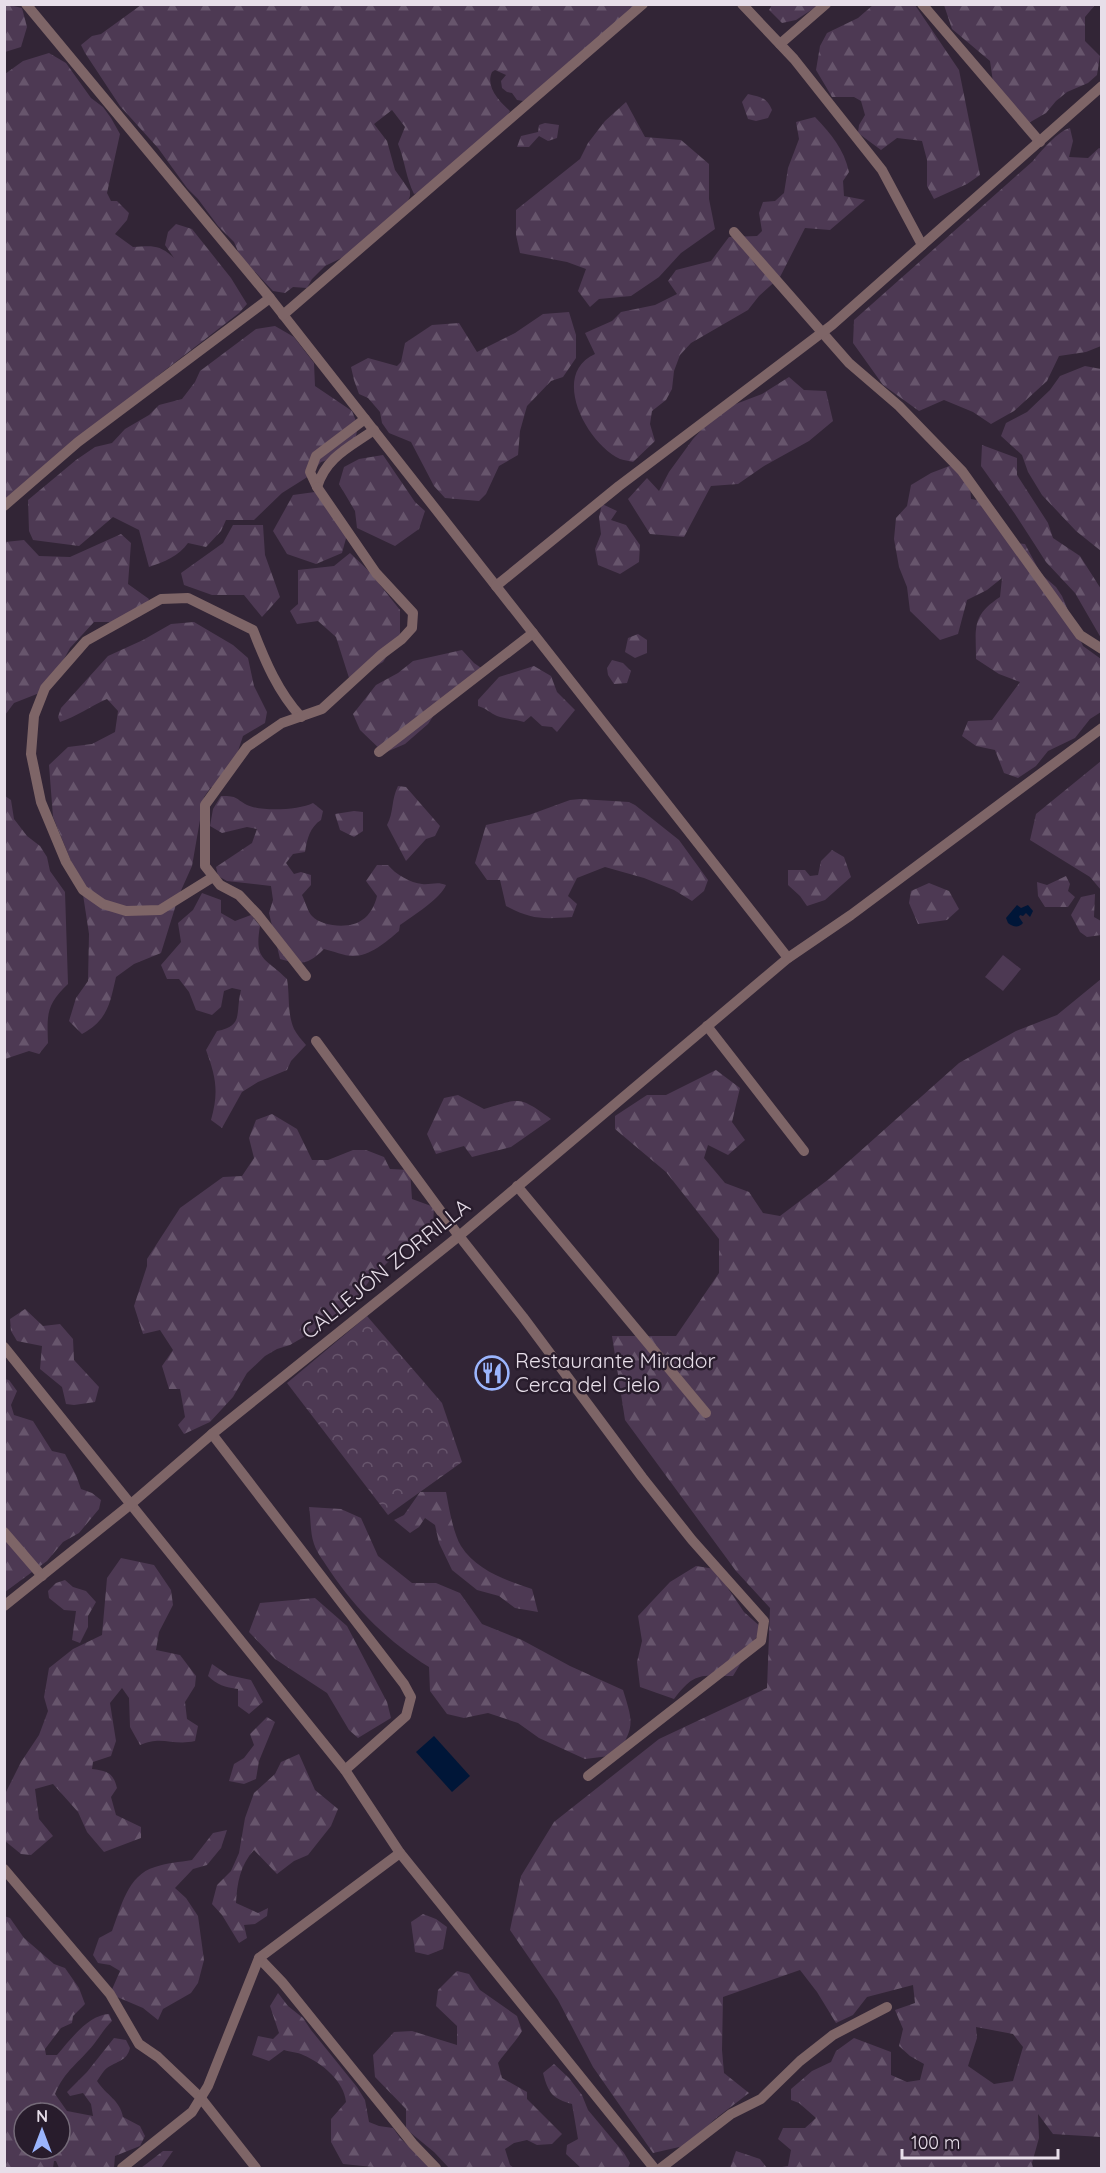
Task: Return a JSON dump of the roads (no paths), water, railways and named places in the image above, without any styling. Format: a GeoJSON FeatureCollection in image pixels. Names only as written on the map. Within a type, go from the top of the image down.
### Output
{"type":"FeatureCollection","features":[{"type":"Feature","properties":{"kind":"street"},"geometry":{"type":"LineString","coordinates":[[27,4],[270,298],[788,958]]}},
{"type":"Feature","properties":{"kind":"street"},"geometry":{"type":"LineString","coordinates":[[283,315],[643,4]]}},
{"type":"Feature","properties":{"kind":"street"},"geometry":{"type":"LineString","coordinates":[[742,4],[794,59],[882,170],[922,245]]}},
{"type":"Feature","properties":{"kind":"street"},"geometry":{"type":"LineString","coordinates":[[780,44],[826,4]]}},
{"type":"Feature","properties":{"kind":"street"},"geometry":{"type":"LineString","coordinates":[[922,4],[1040,142]]}},
{"type":"Feature","properties":{"kind":"street"},"geometry":{"type":"LineString","coordinates":[[496,586],[619,486],[822,333],[1101,86]]}},
{"type":"Feature","properties":{"kind":"street"},"geometry":{"type":"LineString","coordinates":[[734,232],[849,363],[899,406],[962,471],[1080,635],[1101,649]]}},
{"type":"Feature","properties":{"kind":"street"},"geometry":{"type":"LineString","coordinates":[[4,506],[78,442],[270,298]]}},
{"type":"Feature","properties":{"kind":"street"},"geometry":{"type":"LineString","coordinates":[[306,976],[258,915],[239,895],[220,885],[205,866],[205,805],[247,747],[282,723],[322,710],[412,628],[413,613],[376,573],[317,487],[310,472],[316,456],[366,420]]}},
{"type":"Feature","properties":{"kind":"street"},"geometry":{"type":"LineString","coordinates":[[317,487],[321,473],[329,462],[374,430]]}},
{"type":"Feature","properties":{"kind":"street"},"geometry":{"type":"LineString","coordinates":[[213,877],[160,910],[126,911],[103,904],[83,890],[66,862],[41,802],[31,754],[34,716],[45,688],[86,641],[161,598],[188,598],[253,630],[266,664],[290,705],[301,717]]}},
{"type":"Feature","properties":{"kind":"street"},"geometry":{"type":"LineString","coordinates":[[379,752],[533,633]]}},
{"type":"Feature","properties":{"kind":"street","name":"CALLEJÓN ZORRILLA"},"geometry":{"type":"LineString","coordinates":[[4,1606],[131,1504],[212,1434],[459,1236],[788,958],[851,915],[1101,728]]}},
{"type":"Feature","properties":{"kind":"street"},"geometry":{"type":"LineString","coordinates":[[707,1026],[804,1151]]}},
{"type":"Feature","properties":{"kind":"street"},"geometry":{"type":"LineString","coordinates":[[316,1041],[459,1236],[684,1531],[764,1621],[761,1641],[588,1776]]}},
{"type":"Feature","properties":{"kind":"street"},"geometry":{"type":"LineString","coordinates":[[517,1186],[706,1413]]}},
{"type":"Feature","properties":{"kind":"street"},"geometry":{"type":"LineString","coordinates":[[4,1347],[345,1770],[400,1853],[654,2168],[731,2114],[761,2099],[800,2061],[833,2035],[887,2007]]}},
{"type":"Feature","properties":{"kind":"street"},"geometry":{"type":"LineString","coordinates":[[212,1434],[397,1675],[411,1697],[406,1716],[345,1770]]}},
{"type":"Feature","properties":{"kind":"street"},"geometry":{"type":"LineString","coordinates":[[4,1532],[42,1576]]}},
{"type":"Feature","properties":{"kind":"street"},"geometry":{"type":"LineString","coordinates":[[122,2169],[192,2112],[208,2086],[258,1958],[400,1853]]}},
{"type":"Feature","properties":{"kind":"street"},"geometry":{"type":"LineString","coordinates":[[4,1869],[110,1994],[139,2044],[158,2057],[200,2097],[256,2169]]}},
{"type":"Feature","properties":{"kind":"street"},"geometry":{"type":"LineString","coordinates":[[258,1958],[282,1982],[413,2144],[436,2169]]}},
{"type":"Feature","properties":{"kind":"water"},"geometry":{"type":"Polygon","coordinates":[[[1017,905],[1021,908],[1028,905],[1033,911],[1030,917],[1026,913],[1023,916],[1020,915],[1023,923],[1020,926],[1008,923],[1006,918],[1017,905]]]}},
{"type":"Feature","properties":{"kind":"water"},"geometry":{"type":"Polygon","coordinates":[[[434,1736],[470,1776],[452,1792],[416,1752],[434,1736]]]}},
{"type":"Feature","properties":{"kind":"place","name":"Restaurante Mirador Cerca del Cielo"},"geometry":{"type":"Point","coordinates":[492,1373]}}]}
